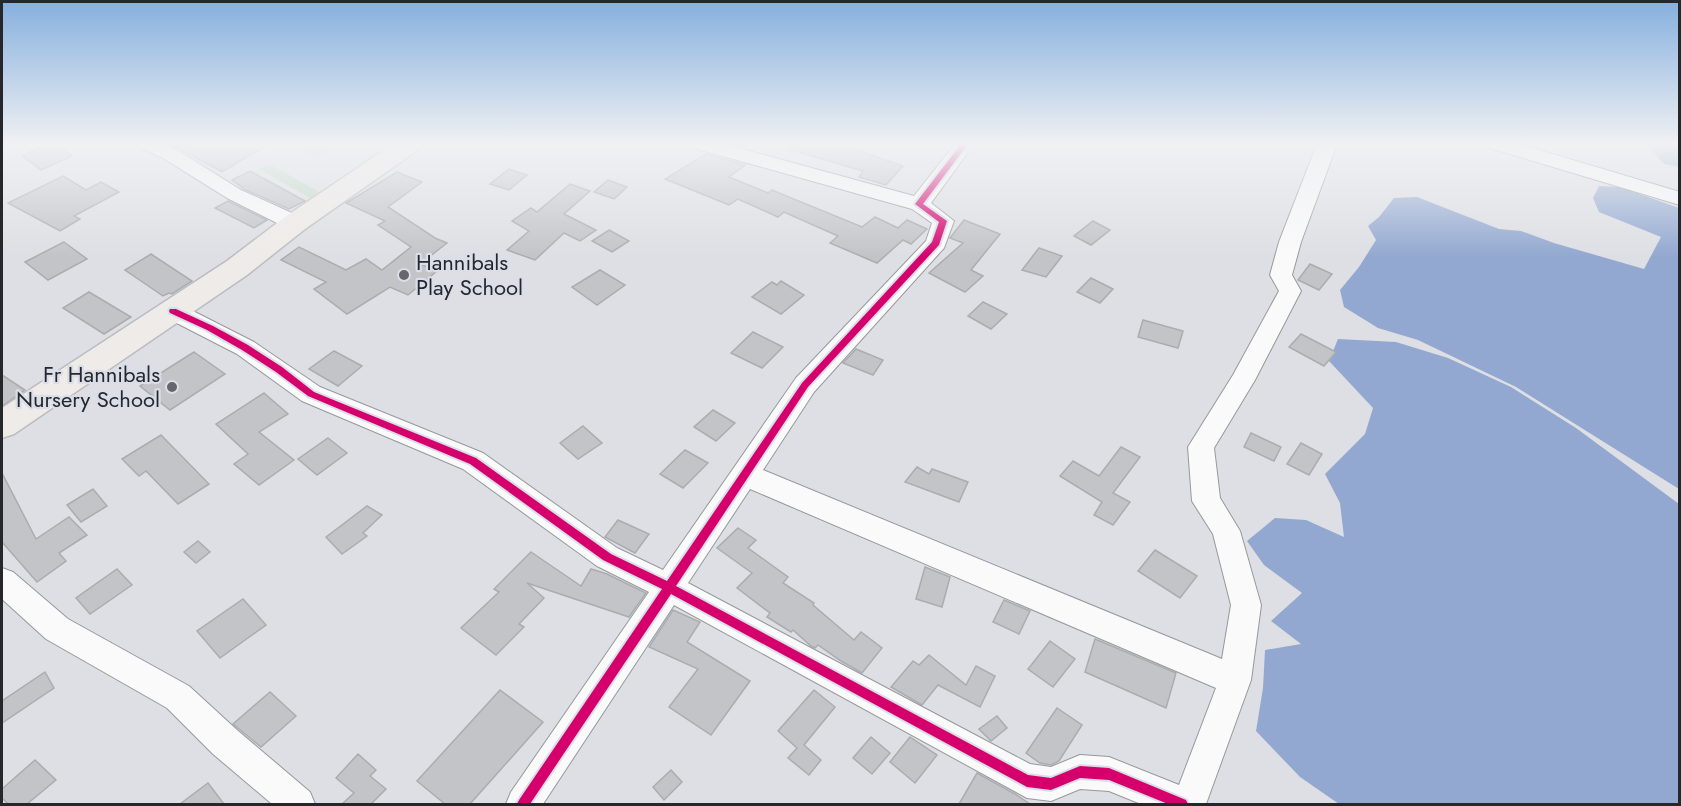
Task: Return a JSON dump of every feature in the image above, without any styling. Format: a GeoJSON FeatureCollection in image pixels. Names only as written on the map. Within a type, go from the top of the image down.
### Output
{"type":"FeatureCollection","features":[{"type":"Feature","properties":{"kind":"main road"},"geometry":{"type":"LineString","coordinates":[[2,425],[237,268],[295,223],[355,182]]}},
{"type":"Feature","properties":{"kind":"street"},"geometry":{"type":"LineString","coordinates":[[214,182],[234,194],[295,223]]}},
{"type":"Feature","properties":{"kind":"street"},"geometry":{"type":"LineString","coordinates":[[523,804],[805,385],[936,243],[943,221],[919,204],[838,182]]}},
{"type":"Feature","properties":{"kind":"street"},"geometry":{"type":"LineString","coordinates":[[919,204],[936,182]]}},
{"type":"Feature","properties":{"kind":"street"},"geometry":{"type":"LineString","coordinates":[[1189,804],[1235,680],[1246,605],[1226,531],[1206,501],[1201,447],[1243,380],[1290,291],[1281,275],[1290,242],[1313,182]]}},
{"type":"Feature","properties":{"kind":"street"},"geometry":{"type":"LineString","coordinates":[[1622,182],[1680,199]]}},
{"type":"Feature","properties":{"kind":"street"},"geometry":{"type":"LineString","coordinates":[[173,311],[215,329],[292,378],[311,394],[473,461],[607,557],[668,587],[1027,781],[1051,784],[1080,772],[1110,774],[1182,804]]}},
{"type":"Feature","properties":{"kind":"street"},"geometry":{"type":"LineString","coordinates":[[744,474],[1235,680]]}},
{"type":"Feature","properties":{"kind":"street"},"geometry":{"type":"LineString","coordinates":[[2,581],[57,629],[178,697],[225,742],[298,804]]}},
{"type":"Feature","properties":{"kind":"green space"},"geometry":{"type":"Polygon","coordinates":[[[281,182],[300,182],[319,192],[310,198],[281,182]]]}},
{"type":"Feature","properties":{"kind":"water"},"geometry":{"type":"Polygon","coordinates":[[[1599,186],[1620,187],[1679,208],[1679,489],[1516,387],[1418,340],[1378,328],[1344,307],[1340,290],[1359,267],[1376,240],[1368,226],[1379,217],[1394,198],[1417,197],[1499,229],[1521,231],[1644,269],[1661,237],[1599,212],[1593,198],[1599,186]]]}},
{"type":"Feature","properties":{"kind":"water"},"geometry":{"type":"Polygon","coordinates":[[[1338,339],[1396,342],[1448,358],[1511,387],[1576,428],[1679,504],[1679,804],[1339,804],[1300,777],[1256,731],[1263,688],[1265,650],[1301,644],[1271,621],[1302,593],[1264,565],[1247,541],[1275,518],[1306,520],[1344,537],[1340,503],[1325,474],[1365,434],[1373,408],[1329,361],[1338,339]]]}},
{"type":"Feature","properties":{"kind":"building"},"geometry":{"type":"Polygon","coordinates":[[[52,182],[72,182],[86,190],[101,182],[119,192],[74,216],[80,219],[60,231],[8,203],[52,182]]]}},
{"type":"Feature","properties":{"kind":"building"},"geometry":{"type":"Polygon","coordinates":[[[234,182],[269,182],[305,201],[289,209],[246,190],[234,182]]]}},
{"type":"Feature","properties":{"kind":"building"},"geometry":{"type":"Polygon","coordinates":[[[381,182],[422,182],[388,207],[435,238],[447,243],[420,264],[437,271],[408,295],[390,287],[347,314],[314,289],[326,282],[281,260],[299,247],[346,270],[366,259],[382,270],[411,247],[378,225],[385,221],[346,203],[381,182]]]}},
{"type":"Feature","properties":{"kind":"building"},"geometry":{"type":"Polygon","coordinates":[[[493,182],[519,182],[509,190],[490,184],[493,182]]]}},
{"type":"Feature","properties":{"kind":"building"},"geometry":{"type":"Polygon","coordinates":[[[606,182],[627,187],[614,199],[594,192],[606,182]]]}},
{"type":"Feature","properties":{"kind":"building"},"geometry":{"type":"Polygon","coordinates":[[[671,182],[740,182],[768,193],[772,190],[862,227],[875,217],[898,228],[907,220],[927,229],[911,244],[903,240],[877,263],[830,243],[838,236],[784,212],[778,217],[738,199],[729,205],[671,182]]]}},
{"type":"Feature","properties":{"kind":"building"},"geometry":{"type":"Polygon","coordinates":[[[875,182],[889,182],[886,185],[875,182]]]}},
{"type":"Feature","properties":{"kind":"building"},"geometry":{"type":"Polygon","coordinates":[[[570,184],[590,191],[564,214],[596,230],[580,241],[564,233],[535,260],[507,250],[529,231],[512,221],[531,208],[537,212],[570,184]]]}},
{"type":"Feature","properties":{"kind":"building"},"geometry":{"type":"Polygon","coordinates":[[[228,201],[267,220],[254,228],[215,208],[228,201]]]}},
{"type":"Feature","properties":{"kind":"building"},"geometry":{"type":"Polygon","coordinates":[[[964,220],[1000,234],[971,270],[983,276],[965,292],[929,273],[963,243],[950,238],[964,220]]]}},
{"type":"Feature","properties":{"kind":"building"},"geometry":{"type":"Polygon","coordinates":[[[1093,221],[1110,230],[1091,245],[1074,236],[1093,221]]]}},
{"type":"Feature","properties":{"kind":"building"},"geometry":{"type":"Polygon","coordinates":[[[609,230],[629,241],[612,252],[592,241],[609,230]]]}},
{"type":"Feature","properties":{"kind":"building"},"geometry":{"type":"Polygon","coordinates":[[[64,242],[87,259],[48,280],[25,262],[64,242]]]}},
{"type":"Feature","properties":{"kind":"building"},"geometry":{"type":"Polygon","coordinates":[[[1039,248],[1062,256],[1046,277],[1022,270],[1039,248]]]}},
{"type":"Feature","properties":{"kind":"building"},"geometry":{"type":"Polygon","coordinates":[[[151,254],[192,281],[172,294],[163,296],[125,270],[151,254]]]}},
{"type":"Feature","properties":{"kind":"building"},"geometry":{"type":"Polygon","coordinates":[[[1310,264],[1332,274],[1319,290],[1298,280],[1310,264]]]}},
{"type":"Feature","properties":{"kind":"building"},"geometry":{"type":"Polygon","coordinates":[[[600,270],[625,285],[597,305],[572,287],[600,270]]]}},
{"type":"Feature","properties":{"kind":"building"},"geometry":{"type":"Polygon","coordinates":[[[1091,278],[1113,289],[1100,303],[1077,292],[1091,278]]]}},
{"type":"Feature","properties":{"kind":"building"},"geometry":{"type":"Polygon","coordinates":[[[781,281],[804,295],[781,314],[752,297],[772,282],[777,285],[781,281]]]}},
{"type":"Feature","properties":{"kind":"building"},"geometry":{"type":"Polygon","coordinates":[[[89,292],[131,317],[104,334],[63,308],[89,292]]]}},
{"type":"Feature","properties":{"kind":"building"},"geometry":{"type":"Polygon","coordinates":[[[983,302],[1007,314],[991,329],[968,316],[983,302]]]}},
{"type":"Feature","properties":{"kind":"building"},"geometry":{"type":"Polygon","coordinates":[[[1143,320],[1183,331],[1178,348],[1138,337],[1143,320]]]}},
{"type":"Feature","properties":{"kind":"building"},"geometry":{"type":"Polygon","coordinates":[[[753,332],[783,347],[762,368],[731,353],[753,332]]]}},
{"type":"Feature","properties":{"kind":"building"},"geometry":{"type":"Polygon","coordinates":[[[1301,334],[1336,352],[1324,366],[1289,347],[1301,334]]]}},
{"type":"Feature","properties":{"kind":"building"},"geometry":{"type":"Polygon","coordinates":[[[856,349],[883,360],[873,375],[843,363],[856,349]]]}},
{"type":"Feature","properties":{"kind":"building"},"geometry":{"type":"Polygon","coordinates":[[[334,351],[362,366],[338,386],[309,369],[334,351]]]}},
{"type":"Feature","properties":{"kind":"building","name":"Fr Hannibals Nursery School"},"geometry":{"type":"Polygon","coordinates":[[[194,352],[225,374],[170,410],[140,386],[194,352]]]}},
{"type":"Feature","properties":{"kind":"building"},"geometry":{"type":"Polygon","coordinates":[[[2,375],[25,390],[2,406],[2,375]]]}},
{"type":"Feature","properties":{"kind":"building"},"geometry":{"type":"Polygon","coordinates":[[[264,393],[288,414],[259,432],[294,460],[259,485],[234,464],[248,454],[216,424],[264,393]]]}},
{"type":"Feature","properties":{"kind":"building"},"geometry":{"type":"Polygon","coordinates":[[[713,410],[735,423],[716,441],[694,427],[713,410]]]}},
{"type":"Feature","properties":{"kind":"building"},"geometry":{"type":"Polygon","coordinates":[[[583,426],[602,443],[578,459],[560,443],[583,426]]]}},
{"type":"Feature","properties":{"kind":"building"},"geometry":{"type":"Polygon","coordinates":[[[1251,433],[1281,447],[1274,461],[1244,447],[1251,433]]]}},
{"type":"Feature","properties":{"kind":"building"},"geometry":{"type":"Polygon","coordinates":[[[161,435],[209,484],[178,504],[146,471],[139,476],[122,459],[161,435]]]}},
{"type":"Feature","properties":{"kind":"building"},"geometry":{"type":"Polygon","coordinates":[[[328,438],[347,453],[317,475],[298,459],[328,438]]]}},
{"type":"Feature","properties":{"kind":"building"},"geometry":{"type":"Polygon","coordinates":[[[1301,443],[1322,454],[1309,475],[1287,464],[1301,443]]]}},
{"type":"Feature","properties":{"kind":"building"},"geometry":{"type":"Polygon","coordinates":[[[1121,447],[1140,457],[1113,493],[1130,502],[1113,525],[1094,515],[1102,502],[1060,476],[1073,461],[1099,476],[1121,447]]]}},
{"type":"Feature","properties":{"kind":"building"},"geometry":{"type":"Polygon","coordinates":[[[685,450],[708,463],[683,488],[660,474],[685,450]]]}},
{"type":"Feature","properties":{"kind":"building"},"geometry":{"type":"Polygon","coordinates":[[[917,467],[929,474],[932,469],[968,482],[959,502],[905,482],[917,467]]]}},
{"type":"Feature","properties":{"kind":"building"},"geometry":{"type":"Polygon","coordinates":[[[2,473],[36,539],[69,517],[87,535],[59,553],[66,561],[37,582],[2,542],[2,473]]]}},
{"type":"Feature","properties":{"kind":"building"},"geometry":{"type":"Polygon","coordinates":[[[93,489],[107,506],[81,522],[67,505],[93,489]]]}},
{"type":"Feature","properties":{"kind":"building"},"geometry":{"type":"Polygon","coordinates":[[[367,506],[382,515],[363,533],[367,536],[342,554],[326,537],[367,506]]]}},
{"type":"Feature","properties":{"kind":"building"},"geometry":{"type":"Polygon","coordinates":[[[618,520],[649,534],[635,553],[605,537],[618,520]]]}},
{"type":"Feature","properties":{"kind":"building"},"geometry":{"type":"Polygon","coordinates":[[[738,528],[756,540],[748,548],[788,577],[783,583],[814,603],[813,605],[854,640],[861,632],[882,648],[862,673],[818,645],[815,648],[811,646],[793,630],[791,632],[767,617],[770,613],[737,588],[752,573],[717,548],[738,528]]]}},
{"type":"Feature","properties":{"kind":"building"},"geometry":{"type":"Polygon","coordinates":[[[198,541],[210,552],[196,563],[184,552],[198,541]]]}},
{"type":"Feature","properties":{"kind":"building"},"geometry":{"type":"Polygon","coordinates":[[[1155,550],[1197,576],[1180,598],[1138,571],[1155,550]]]}},
{"type":"Feature","properties":{"kind":"building"},"geometry":{"type":"Polygon","coordinates":[[[531,552],[581,586],[591,569],[607,574],[646,593],[629,617],[527,583],[544,598],[519,624],[524,627],[496,655],[461,628],[499,592],[494,589],[531,552]]]}},
{"type":"Feature","properties":{"kind":"building"},"geometry":{"type":"Polygon","coordinates":[[[925,567],[950,577],[942,607],[916,599],[925,567]]]}},
{"type":"Feature","properties":{"kind":"building"},"geometry":{"type":"Polygon","coordinates":[[[117,569],[132,585],[90,614],[76,598],[117,569]]]}},
{"type":"Feature","properties":{"kind":"building"},"geometry":{"type":"Polygon","coordinates":[[[243,599],[266,625],[220,658],[197,631],[243,599]]]}},
{"type":"Feature","properties":{"kind":"building"},"geometry":{"type":"Polygon","coordinates":[[[1004,600],[1030,611],[1019,634],[993,622],[1004,600]]]}},
{"type":"Feature","properties":{"kind":"building"},"geometry":{"type":"Polygon","coordinates":[[[673,610],[700,622],[687,642],[750,681],[711,735],[669,707],[698,669],[649,647],[673,610]]]}},
{"type":"Feature","properties":{"kind":"building"},"geometry":{"type":"Polygon","coordinates":[[[1095,639],[1176,673],[1166,708],[1085,672],[1095,639]]]}},
{"type":"Feature","properties":{"kind":"building"},"geometry":{"type":"Polygon","coordinates":[[[1050,641],[1075,659],[1053,687],[1028,669],[1050,641]]]}},
{"type":"Feature","properties":{"kind":"building"},"geometry":{"type":"Polygon","coordinates":[[[929,655],[966,685],[976,666],[995,676],[980,707],[938,685],[922,705],[891,687],[913,661],[919,665],[929,655]]]}},
{"type":"Feature","properties":{"kind":"building"},"geometry":{"type":"Polygon","coordinates":[[[45,672],[54,688],[2,723],[2,701],[45,672]]]}},
{"type":"Feature","properties":{"kind":"building"},"geometry":{"type":"Polygon","coordinates":[[[500,690],[543,722],[470,804],[445,804],[417,781],[500,690]]]}},
{"type":"Feature","properties":{"kind":"building"},"geometry":{"type":"Polygon","coordinates":[[[814,690],[835,707],[804,745],[821,760],[809,775],[788,758],[797,748],[778,731],[814,690]]]}},
{"type":"Feature","properties":{"kind":"building"},"geometry":{"type":"Polygon","coordinates":[[[270,692],[296,716],[261,747],[233,724],[270,692]]]}},
{"type":"Feature","properties":{"kind":"building"},"geometry":{"type":"Polygon","coordinates":[[[1057,708],[1082,725],[1059,761],[1051,765],[1040,763],[1026,753],[1057,708]]]}},
{"type":"Feature","properties":{"kind":"building"},"geometry":{"type":"Polygon","coordinates":[[[997,716],[1007,728],[991,741],[979,729],[997,716]]]}},
{"type":"Feature","properties":{"kind":"building"},"geometry":{"type":"Polygon","coordinates":[[[871,737],[890,753],[872,774],[853,758],[871,737]]]}},
{"type":"Feature","properties":{"kind":"building"},"geometry":{"type":"Polygon","coordinates":[[[910,737],[937,755],[915,783],[890,762],[910,737]]]}},
{"type":"Feature","properties":{"kind":"building"},"geometry":{"type":"Polygon","coordinates":[[[358,754],[376,770],[370,776],[386,789],[371,804],[342,804],[354,793],[336,778],[358,754]]]}},
{"type":"Feature","properties":{"kind":"building"},"geometry":{"type":"Polygon","coordinates":[[[35,760],[56,780],[27,804],[8,804],[2,798],[2,789],[35,760]]]}},
{"type":"Feature","properties":{"kind":"building"},"geometry":{"type":"Polygon","coordinates":[[[671,770],[682,782],[664,800],[653,787],[671,770]]]}},
{"type":"Feature","properties":{"kind":"building"},"geometry":{"type":"Polygon","coordinates":[[[977,773],[1015,794],[1030,804],[959,804],[977,773]]]}},
{"type":"Feature","properties":{"kind":"building"},"geometry":{"type":"Polygon","coordinates":[[[208,783],[224,804],[180,804],[208,783]]]}},
{"type":"Feature","properties":{"kind":"cycle path"},"geometry":{"type":"LineString","coordinates":[[523,804],[805,385],[936,243],[943,221],[919,204],[936,182]]}},
{"type":"Feature","properties":{"kind":"cycle path"},"geometry":{"type":"LineString","coordinates":[[173,311],[245,348],[279,369],[311,394],[473,461],[607,557],[668,587],[1027,781],[1051,784],[1080,772],[1109,774],[1182,804]]}},
{"type":"Feature","properties":{"kind":"place","name":"Hannibals Play School"},"geometry":{"type":"Point","coordinates":[404,275]}},
{"type":"Feature","properties":{"kind":"place","name":"Fr Hannibals Nursery School"},"geometry":{"type":"Point","coordinates":[172,387]}}]}
